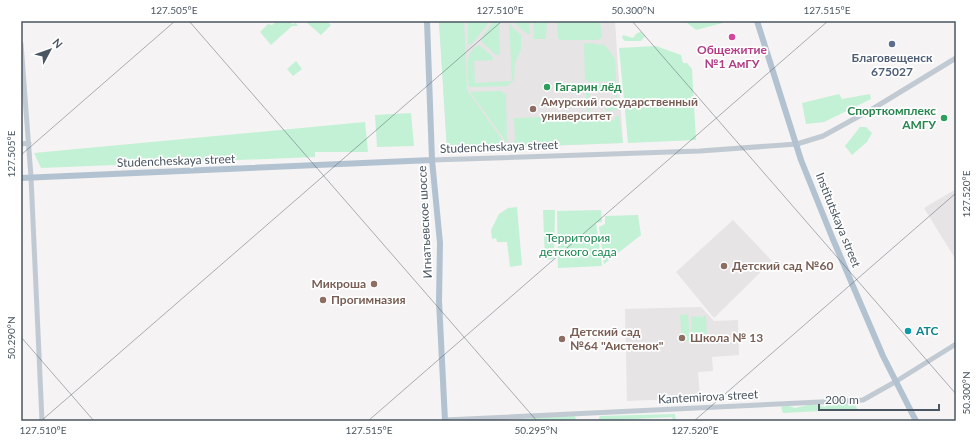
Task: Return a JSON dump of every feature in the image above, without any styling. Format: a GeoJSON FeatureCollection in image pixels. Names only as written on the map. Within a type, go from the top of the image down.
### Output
{"type":"FeatureCollection","features":[{"type":"Feature","properties":{"kind":"main road","name":"Игнатьевское шоссе"},"geometry":{"type":"LineString","coordinates":[[427,21],[432,160],[440,242],[439,301],[445,420]]}},
{"type":"Feature","properties":{"kind":"main road","name":"Institutskaya street"},"geometry":{"type":"LineString","coordinates":[[757,21],[797,144],[832,237],[895,382],[916,421]]}},
{"type":"Feature","properties":{"kind":"main road","name":"Studencheskaya street"},"geometry":{"type":"LineString","coordinates":[[21,178],[432,160]]}},
{"type":"Feature","properties":{"kind":"street"},"geometry":{"type":"LineString","coordinates":[[21,44],[32,177],[42,421]]}},
{"type":"Feature","properties":{"kind":"street","name":"Studencheskaya street"},"geometry":{"type":"LineString","coordinates":[[432,160],[700,150],[797,144],[830,132],[874,108],[956,58]]}},
{"type":"Feature","properties":{"kind":"street"},"geometry":{"type":"LineString","coordinates":[[21,144],[29,143]]}},
{"type":"Feature","properties":{"kind":"street","name":"Kantemirova street"},"geometry":{"type":"LineString","coordinates":[[445,420],[862,400],[895,382],[956,344]]}},
{"type":"Feature","properties":{"kind":"shaded area","name":"Амурский государственный университет"},"geometry":{"type":"Polygon","coordinates":[[[439,21],[615,21],[623,143],[447,150],[439,21]]]}},
{"type":"Feature","properties":{"kind":"shaded area"},"geometry":{"type":"Polygon","coordinates":[[[956,189],[956,260],[924,208],[956,189]]]}},
{"type":"Feature","properties":{"kind":"shaded area","name":"Детский сад №60"},"geometry":{"type":"Polygon","coordinates":[[[733,220],[772,261],[714,318],[676,272],[733,220]]]}},
{"type":"Feature","properties":{"kind":"shaded area","name":"Школа № 13"},"geometry":{"type":"Polygon","coordinates":[[[701,307],[714,321],[738,320],[739,355],[712,357],[713,371],[698,372],[700,398],[627,401],[625,309],[701,307]]]}},
{"type":"Feature","properties":{"kind":"green space"},"geometry":{"type":"Polygon","coordinates":[[[277,21],[289,21],[292,24],[296,23],[298,26],[292,26],[271,45],[260,32],[268,24],[272,25],[277,21]]]}},
{"type":"Feature","properties":{"kind":"green space"},"geometry":{"type":"Polygon","coordinates":[[[305,21],[326,21],[331,25],[321,35],[305,21]]]}},
{"type":"Feature","properties":{"kind":"green space"},"geometry":{"type":"Polygon","coordinates":[[[439,21],[464,21],[467,90],[508,148],[447,150],[439,21]]]}},
{"type":"Feature","properties":{"kind":"green space"},"geometry":{"type":"Polygon","coordinates":[[[468,21],[490,21],[471,45],[468,44],[468,21]]]}},
{"type":"Feature","properties":{"kind":"green space"},"geometry":{"type":"Polygon","coordinates":[[[494,21],[499,21],[500,55],[496,55],[481,41],[494,21]]]}},
{"type":"Feature","properties":{"kind":"green space"},"geometry":{"type":"Polygon","coordinates":[[[509,21],[512,27],[521,35],[521,49],[515,63],[514,80],[507,86],[469,87],[467,69],[469,57],[474,48],[479,45],[492,56],[493,60],[474,61],[475,83],[512,81],[509,21]]]}},
{"type":"Feature","properties":{"kind":"green space"},"geometry":{"type":"Polygon","coordinates":[[[513,21],[529,21],[530,34],[527,34],[513,21]]]}},
{"type":"Feature","properties":{"kind":"green space"},"geometry":{"type":"Polygon","coordinates":[[[533,21],[547,21],[546,39],[534,39],[533,21]]]}},
{"type":"Feature","properties":{"kind":"green space"},"geometry":{"type":"Polygon","coordinates":[[[557,21],[600,21],[602,37],[598,40],[561,40],[558,38],[557,21]]]}},
{"type":"Feature","properties":{"kind":"green space"},"geometry":{"type":"Polygon","coordinates":[[[685,21],[730,21],[696,30],[685,21]]]}},
{"type":"Feature","properties":{"kind":"green space"},"geometry":{"type":"Polygon","coordinates":[[[641,32],[645,36],[641,41],[625,41],[622,38],[623,35],[633,38],[637,33],[641,32]]]}},
{"type":"Feature","properties":{"kind":"green space"},"geometry":{"type":"Polygon","coordinates":[[[584,44],[605,45],[615,59],[616,81],[589,82],[585,79],[584,44]]]}},
{"type":"Feature","properties":{"kind":"green space"},"geometry":{"type":"Polygon","coordinates":[[[656,46],[681,55],[683,63],[687,63],[692,69],[696,140],[628,143],[619,48],[656,46]]]}},
{"type":"Feature","properties":{"kind":"green space"},"geometry":{"type":"Polygon","coordinates":[[[296,61],[302,69],[293,76],[287,69],[296,61]]]}},
{"type":"Feature","properties":{"kind":"green space"},"geometry":{"type":"Polygon","coordinates":[[[616,83],[618,110],[606,111],[605,109],[609,108],[609,102],[616,102],[615,89],[590,92],[590,113],[587,111],[585,87],[587,85],[616,83]]]}},
{"type":"Feature","properties":{"kind":"green space"},"geometry":{"type":"Polygon","coordinates":[[[500,91],[506,94],[507,143],[470,92],[500,91]]]}},
{"type":"Feature","properties":{"kind":"green space"},"geometry":{"type":"Polygon","coordinates":[[[839,94],[842,99],[870,94],[871,99],[824,122],[806,124],[802,103],[839,94]]]}},
{"type":"Feature","properties":{"kind":"green space"},"geometry":{"type":"Polygon","coordinates":[[[411,113],[414,146],[377,147],[375,115],[411,113]]]}},
{"type":"Feature","properties":{"kind":"green space"},"geometry":{"type":"Polygon","coordinates":[[[589,116],[591,121],[614,120],[615,117],[619,116],[623,143],[512,147],[515,139],[514,118],[589,116]]]}},
{"type":"Feature","properties":{"kind":"green space"},"geometry":{"type":"Polygon","coordinates":[[[365,122],[368,152],[315,152],[315,157],[41,168],[34,153],[365,122]]]}},
{"type":"Feature","properties":{"kind":"green space"},"geometry":{"type":"Polygon","coordinates":[[[860,127],[866,127],[872,133],[867,142],[852,155],[845,146],[860,127]]]}},
{"type":"Feature","properties":{"kind":"green space"},"geometry":{"type":"Polygon","coordinates":[[[517,207],[522,265],[510,267],[507,242],[497,242],[496,238],[492,239],[491,230],[499,214],[508,208],[517,207]]]}},
{"type":"Feature","properties":{"kind":"green space"},"geometry":{"type":"Polygon","coordinates":[[[543,210],[555,210],[554,259],[545,260],[543,210]]]}},
{"type":"Feature","properties":{"kind":"green space","name":"Территория детского сада"},"geometry":{"type":"Polygon","coordinates":[[[601,210],[602,222],[596,223],[602,266],[558,268],[557,211],[601,210]]]}},
{"type":"Feature","properties":{"kind":"green space"},"geometry":{"type":"Polygon","coordinates":[[[638,215],[641,235],[604,264],[599,227],[605,224],[605,216],[638,215]]]}},
{"type":"Feature","properties":{"kind":"green space"},"geometry":{"type":"Polygon","coordinates":[[[688,314],[690,341],[682,342],[680,315],[688,314]]]}},
{"type":"Feature","properties":{"kind":"green space"},"geometry":{"type":"Polygon","coordinates":[[[706,316],[707,340],[692,341],[691,317],[706,316]]]}},
{"type":"Feature","properties":{"kind":"green space"},"geometry":{"type":"Polygon","coordinates":[[[843,403],[855,404],[857,409],[783,413],[781,407],[785,405],[795,408],[812,404],[825,407],[827,405],[843,403]]]}},
{"type":"Feature","properties":{"kind":"green space"},"geometry":{"type":"Polygon","coordinates":[[[675,414],[676,421],[673,421],[672,417],[598,421],[600,416],[675,414]]]}},
{"type":"Feature","properties":{"kind":"green space"},"geometry":{"type":"Polygon","coordinates":[[[575,415],[576,421],[518,421],[518,419],[575,415]]]}},
{"type":"Feature","properties":{"kind":"place","name":"Общежитие №1 АмГУ"},"geometry":{"type":"Point","coordinates":[732,37]}},
{"type":"Feature","properties":{"kind":"place","name":"Благовещенск 675027"},"geometry":{"type":"Point","coordinates":[892,44]}},
{"type":"Feature","properties":{"kind":"place","name":"Гагарин лёд"},"geometry":{"type":"Point","coordinates":[547,87]}},
{"type":"Feature","properties":{"kind":"place","name":"Амурский государственный университет"},"geometry":{"type":"Point","coordinates":[533,109]}},
{"type":"Feature","properties":{"kind":"place","name":"Спорткомплекс АМГУ"},"geometry":{"type":"Point","coordinates":[944,118]}},
{"type":"Feature","properties":{"kind":"place","name":"Детский сад №60"},"geometry":{"type":"Point","coordinates":[724,266]}},
{"type":"Feature","properties":{"kind":"place","name":"Микроша"},"geometry":{"type":"Point","coordinates":[374,284]}},
{"type":"Feature","properties":{"kind":"place","name":"Прогимназия"},"geometry":{"type":"Point","coordinates":[323,300]}},
{"type":"Feature","properties":{"kind":"place","name":"АТС"},"geometry":{"type":"Point","coordinates":[908,331]}},
{"type":"Feature","properties":{"kind":"place","name":"Школа № 13"},"geometry":{"type":"Point","coordinates":[682,338]}},
{"type":"Feature","properties":{"kind":"place","name":"Детский сад №64 \"Аистенок\""},"geometry":{"type":"Point","coordinates":[562,339]}}]}
